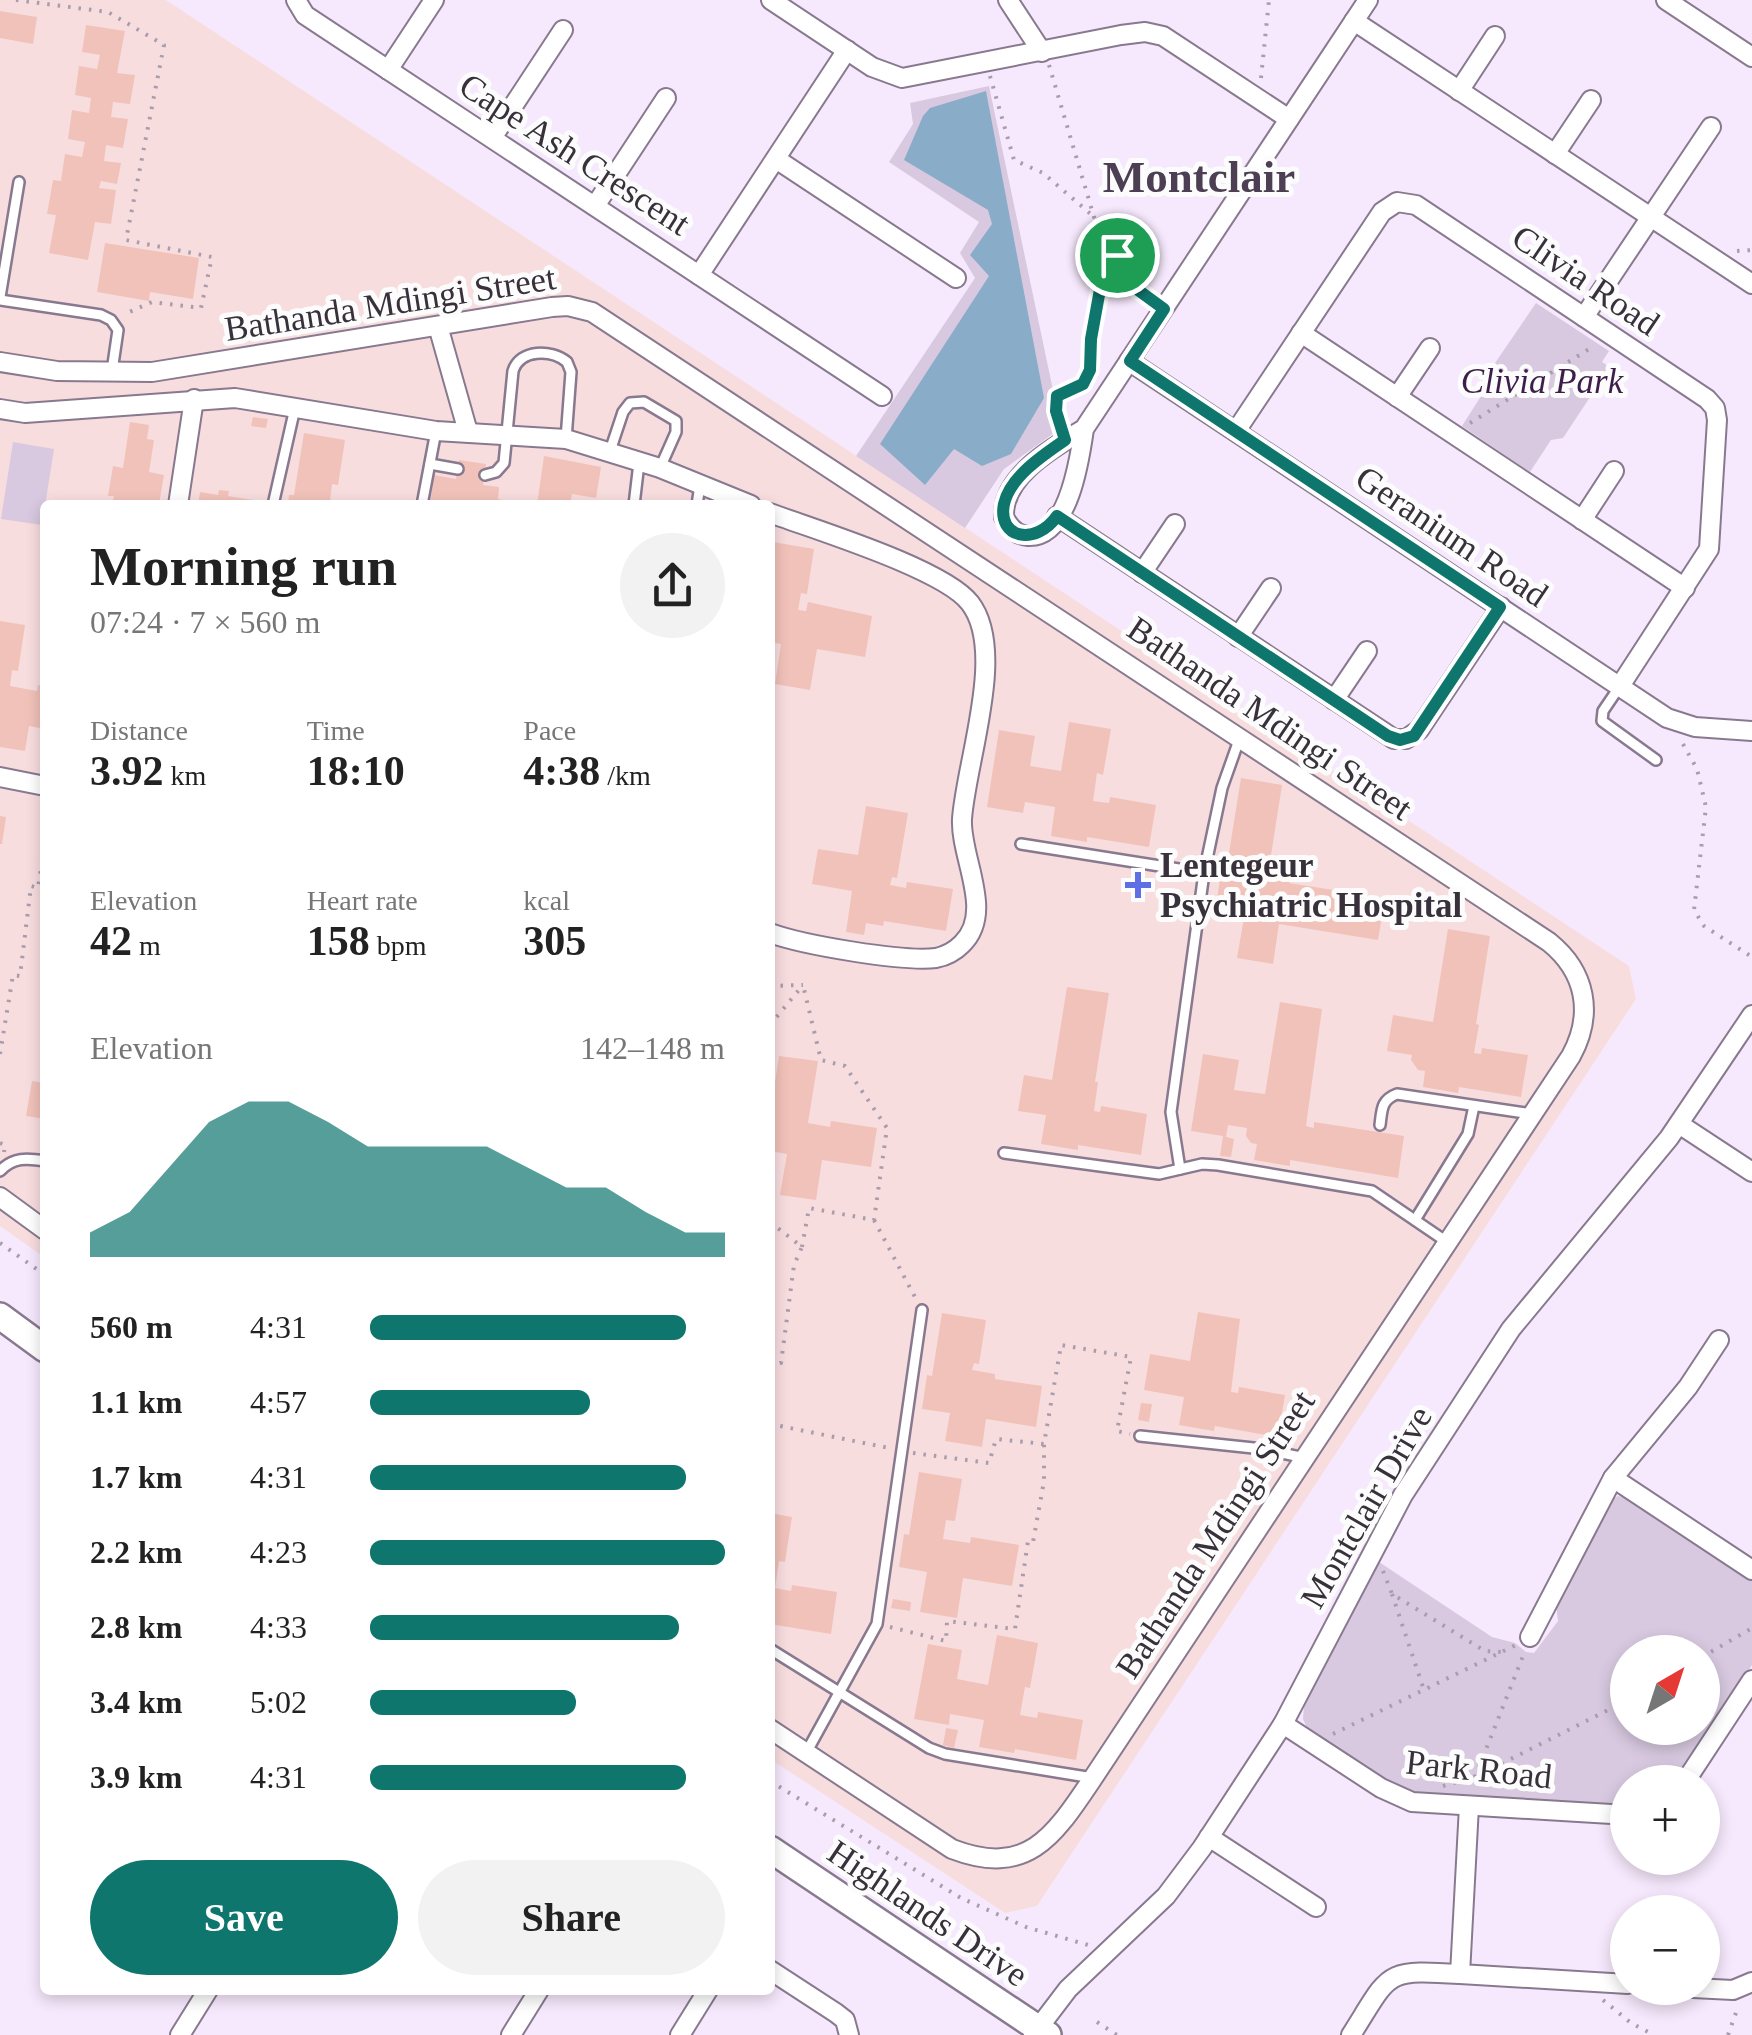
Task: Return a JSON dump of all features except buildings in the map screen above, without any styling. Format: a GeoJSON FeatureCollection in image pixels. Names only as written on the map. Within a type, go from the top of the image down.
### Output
{"type":"FeatureCollection","features":[{"type":"Feature","properties":{"kind":"main road"},"geometry":{"type":"LineString","coordinates":[[0,1316],[40,1345]]}},
{"type":"Feature","properties":{"kind":"main road","name":"Highlands Drive"},"geometry":{"type":"LineString","coordinates":[[775,1852],[1040,2033]]}},
{"type":"Feature","properties":{"kind":"street","name":"Cape Ash Crescent"},"geometry":{"type":"LineString","coordinates":[[296,0],[305,15],[699,274],[847,50]]}},
{"type":"Feature","properties":{"kind":"street"},"geometry":{"type":"LineString","coordinates":[[388,70],[434,0]]}},
{"type":"Feature","properties":{"kind":"street"},"geometry":{"type":"LineString","coordinates":[[771,0],[886,74],[902,78],[1144,32],[1162,36],[1290,118]]}},
{"type":"Feature","properties":{"kind":"street"},"geometry":{"type":"LineString","coordinates":[[1008,0],[1042,52]]}},
{"type":"Feature","properties":{"kind":"street"},"geometry":{"type":"LineString","coordinates":[[1084,429],[1020,477],[1004,510],[1011,528],[1023,535],[1044,532],[1057,516],[1076,478],[1084,429],[1368,0]]}},
{"type":"Feature","properties":{"kind":"street"},"geometry":{"type":"LineString","coordinates":[[1666,0],[1752,57]]}},
{"type":"Feature","properties":{"kind":"street"},"geometry":{"type":"LineString","coordinates":[[1354,21],[1752,284]]}},
{"type":"Feature","properties":{"kind":"street"},"geometry":{"type":"LineString","coordinates":[[492,138],[563,30]]}},
{"type":"Feature","properties":{"kind":"street"},"geometry":{"type":"LineString","coordinates":[[1459,90],[1495,36]]}},
{"type":"Feature","properties":{"kind":"street"},"geometry":{"type":"LineString","coordinates":[[595,206],[666,98]]}},
{"type":"Feature","properties":{"kind":"street"},"geometry":{"type":"LineString","coordinates":[[1555,154],[1591,100]]}},
{"type":"Feature","properties":{"kind":"street"},"geometry":{"type":"LineString","coordinates":[[1584,317],[1710,127]]}},
{"type":"Feature","properties":{"kind":"street"},"geometry":{"type":"LineString","coordinates":[[776,159],[956,278]]}},
{"type":"Feature","properties":{"kind":"street","name":"Clivia Road"},"geometry":{"type":"LineString","coordinates":[[1236,431],[1382,212],[1397,202],[1416,205],[1708,399],[1715,408],[1718,420],[1710,544],[1620,686]]}},
{"type":"Feature","properties":{"kind":"street"},"geometry":{"type":"LineString","coordinates":[[699,274],[882,396]]}},
{"type":"Feature","properties":{"kind":"street","name":"Bathanda Mdingi Street"},"geometry":{"type":"LineString","coordinates":[[0,362],[57,371],[112,373],[205,365],[552,307],[592,312],[1549,942],[1569,961],[1582,986],[1583,1029],[1571,1056],[1093,1778],[1048,1839],[1011,1859],[976,1858],[952,1849],[775,1732]]}},
{"type":"Feature","properties":{"kind":"street"},"geometry":{"type":"LineString","coordinates":[[438,326],[468,432]]}},
{"type":"Feature","properties":{"kind":"street"},"geometry":{"type":"LineString","coordinates":[[1301,333],[1685,588]]}},
{"type":"Feature","properties":{"kind":"street"},"geometry":{"type":"LineString","coordinates":[[1397,397],[1430,348]]}},
{"type":"Feature","properties":{"kind":"street","name":"Geranium Road"},"geometry":{"type":"LineString","coordinates":[[1130,361],[1668,718],[1695,727],[1752,731]]}},
{"type":"Feature","properties":{"kind":"street","name":"Bathanda Mdingi Street"},"geometry":{"type":"LineString","coordinates":[[0,409],[24,412],[235,398],[436,431],[566,439],[660,468],[738,500]]}},
{"type":"Feature","properties":{"kind":"street"},"geometry":{"type":"LineString","coordinates":[[179,500],[194,399]]}},
{"type":"Feature","properties":{"kind":"street"},"geometry":{"type":"LineString","coordinates":[[1582,520],[1614,471]]}},
{"type":"Feature","properties":{"kind":"street"},"geometry":{"type":"LineString","coordinates":[[775,514],[945,581],[974,609],[983,628],[987,658],[962,816],[965,856],[977,908],[968,937],[944,956],[915,958],[811,944],[775,934]]}},
{"type":"Feature","properties":{"kind":"street"},"geometry":{"type":"LineString","coordinates":[[1057,516],[1394,739],[1414,736],[1500,607]]}},
{"type":"Feature","properties":{"kind":"street"},"geometry":{"type":"LineString","coordinates":[[1142,573],[1175,524]]}},
{"type":"Feature","properties":{"kind":"street"},"geometry":{"type":"LineString","coordinates":[[1238,637],[1271,588]]}},
{"type":"Feature","properties":{"kind":"street"},"geometry":{"type":"LineString","coordinates":[[1334,700],[1366,651]]}},
{"type":"Feature","properties":{"kind":"street"},"geometry":{"type":"LineString","coordinates":[[0,777],[40,785]]}},
{"type":"Feature","properties":{"kind":"street","name":"Montclair Drive"},"geometry":{"type":"LineString","coordinates":[[1040,2033],[1061,1997],[1166,1896],[1209,1837],[1283,1724],[1403,1495],[1511,1329],[1679,1124],[1752,1015]]}},
{"type":"Feature","properties":{"kind":"street"},"geometry":{"type":"LineString","coordinates":[[1679,1124],[1752,1172]]}},
{"type":"Feature","properties":{"kind":"street"},"geometry":{"type":"LineString","coordinates":[[0,1197],[40,1226]]}},
{"type":"Feature","properties":{"kind":"street"},"geometry":{"type":"LineString","coordinates":[[1530,1637],[1613,1478],[1688,1387],[1720,1340]]}},
{"type":"Feature","properties":{"kind":"street"},"geometry":{"type":"LineString","coordinates":[[1613,1478],[1752,1570]]}},
{"type":"Feature","properties":{"kind":"street"},"geometry":{"type":"LineString","coordinates":[[1696,1765],[1752,1680]]}},
{"type":"Feature","properties":{"kind":"street","name":"Park Road"},"geometry":{"type":"LineString","coordinates":[[1283,1724],[1389,1793],[1426,1803],[1610,1814]]}},
{"type":"Feature","properties":{"kind":"street"},"geometry":{"type":"LineString","coordinates":[[1460,1974],[1469,1806]]}},
{"type":"Feature","properties":{"kind":"street"},"geometry":{"type":"LineString","coordinates":[[1209,1837],[1316,1907]]}},
{"type":"Feature","properties":{"kind":"street"},"geometry":{"type":"LineString","coordinates":[[1351,2035],[1380,1989],[1396,1975],[1415,1971],[1610,1983]]}},
{"type":"Feature","properties":{"kind":"street"},"geometry":{"type":"LineString","coordinates":[[775,1973],[836,2012],[844,2020],[849,2035]]}},
{"type":"Feature","properties":{"kind":"street"},"geometry":{"type":"LineString","coordinates":[[1720,1989],[1749,1984]]}},
{"type":"Feature","properties":{"kind":"street"},"geometry":{"type":"LineString","coordinates":[[180,2035],[205,1995]]}},
{"type":"Feature","properties":{"kind":"street"},"geometry":{"type":"LineString","coordinates":[[511,2035],[536,1995]]}},
{"type":"Feature","properties":{"kind":"street"},"geometry":{"type":"LineString","coordinates":[[680,2035],[705,1995]]}},
{"type":"Feature","properties":{"kind":"lane"},"geometry":{"type":"LineString","coordinates":[[19,182],[0,298],[111,320],[118,330],[112,373]]}},
{"type":"Feature","properties":{"kind":"lane"},"geometry":{"type":"LineString","coordinates":[[0,211],[14,213]]}},
{"type":"Feature","properties":{"kind":"lane"},"geometry":{"type":"LineString","coordinates":[[485,475],[500,468],[516,362],[525,354],[554,355],[567,362],[571,372],[566,439]]}},
{"type":"Feature","properties":{"kind":"lane"},"geometry":{"type":"LineString","coordinates":[[610,451],[623,412],[630,403],[644,402],[676,421],[676,432],[660,468]]}},
{"type":"Feature","properties":{"kind":"lane"},"geometry":{"type":"LineString","coordinates":[[275,500],[295,408]]}},
{"type":"Feature","properties":{"kind":"lane"},"geometry":{"type":"LineString","coordinates":[[423,500],[436,431]]}},
{"type":"Feature","properties":{"kind":"lane"},"geometry":{"type":"LineString","coordinates":[[635,500],[639,462]]}},
{"type":"Feature","properties":{"kind":"lane"},"geometry":{"type":"LineString","coordinates":[[430,464],[458,469]]}},
{"type":"Feature","properties":{"kind":"lane"},"geometry":{"type":"LineString","coordinates":[[698,500],[700,486]]}},
{"type":"Feature","properties":{"kind":"lane"},"geometry":{"type":"LineString","coordinates":[[1620,686],[1603,711],[1602,721],[1656,760]]}},
{"type":"Feature","properties":{"kind":"lane"},"geometry":{"type":"LineString","coordinates":[[1180,1169],[1170,1112],[1204,873],[1222,788],[1240,738]]}},
{"type":"Feature","properties":{"kind":"lane"},"geometry":{"type":"LineString","coordinates":[[1022,844],[1204,873]]}},
{"type":"Feature","properties":{"kind":"lane"},"geometry":{"type":"LineString","coordinates":[[1380,1125],[1382,1105],[1396,1094],[1532,1114]]}},
{"type":"Feature","properties":{"kind":"lane"},"geometry":{"type":"LineString","coordinates":[[1415,1220],[1468,1134],[1474,1106]]}},
{"type":"Feature","properties":{"kind":"lane"},"geometry":{"type":"LineString","coordinates":[[1004,1153],[1160,1174],[1202,1164],[1218,1165],[1364,1188],[1448,1242]]}},
{"type":"Feature","properties":{"kind":"lane"},"geometry":{"type":"LineString","coordinates":[[0,1171],[10,1161],[40,1161]]}},
{"type":"Feature","properties":{"kind":"lane"},"geometry":{"type":"LineString","coordinates":[[806,1753],[843,1692],[877,1624],[922,1310]]}},
{"type":"Feature","properties":{"kind":"lane"},"geometry":{"type":"LineString","coordinates":[[1140,1436],[1305,1458]]}},
{"type":"Feature","properties":{"kind":"lane"},"geometry":{"type":"LineString","coordinates":[[775,1652],[843,1692],[914,1742],[945,1754],[1093,1778]]}},
{"type":"Feature","properties":{"kind":"path"},"geometry":{"type":"LineString","coordinates":[[16,0],[108,12],[164,45],[126,240],[212,257],[201,308],[152,302],[111,320]]}},
{"type":"Feature","properties":{"kind":"path"},"geometry":{"type":"LineString","coordinates":[[1258,98],[1268,0]]}},
{"type":"Feature","properties":{"kind":"path"},"geometry":{"type":"LineString","coordinates":[[1042,52],[1054,75],[1094,217],[1138,290],[1164,309]]}},
{"type":"Feature","properties":{"kind":"path"},"geometry":{"type":"LineString","coordinates":[[986,62],[1014,160],[1043,173],[1094,217]]}},
{"type":"Feature","properties":{"kind":"path"},"geometry":{"type":"LineString","coordinates":[[1065,440],[1056,411],[1057,396],[1083,384],[1090,370],[1101,284],[1117,255]]}},
{"type":"Feature","properties":{"kind":"path"},"geometry":{"type":"LineString","coordinates":[[1461,428],[1602,342]]}},
{"type":"Feature","properties":{"kind":"path"},"geometry":{"type":"LineString","coordinates":[[1668,718],[1698,769],[1706,807],[1694,910],[1704,926],[1752,957]]}},
{"type":"Feature","properties":{"kind":"path"},"geometry":{"type":"LineString","coordinates":[[0,1054],[13,975],[20,976],[31,886],[38,888],[40,875]]}},
{"type":"Feature","properties":{"kind":"path"},"geometry":{"type":"LineString","coordinates":[[775,986],[803,985]]}},
{"type":"Feature","properties":{"kind":"path"},"geometry":{"type":"LineString","coordinates":[[775,1020],[803,985]]}},
{"type":"Feature","properties":{"kind":"path"},"geometry":{"type":"LineString","coordinates":[[803,985],[821,1060],[845,1066],[887,1128],[874,1220],[922,1310]]}},
{"type":"Feature","properties":{"kind":"path"},"geometry":{"type":"LineString","coordinates":[[775,1362],[780,1363],[794,1265],[802,1247],[808,1208],[874,1220]]}},
{"type":"Feature","properties":{"kind":"path"},"geometry":{"type":"LineString","coordinates":[[775,1226],[802,1247]]}},
{"type":"Feature","properties":{"kind":"path"},"geometry":{"type":"LineString","coordinates":[[0,1243],[40,1271]]}},
{"type":"Feature","properties":{"kind":"path"},"geometry":{"type":"LineString","coordinates":[[877,1624],[946,1641],[948,1621],[1015,1629],[1028,1541],[1033,1542],[1044,1480],[1044,1444],[1061,1345],[1130,1357],[1117,1431],[1140,1436]]}},
{"type":"Feature","properties":{"kind":"path"},"geometry":{"type":"LineString","coordinates":[[775,1425],[903,1451],[989,1463],[996,1439],[1044,1444]]}},
{"type":"Feature","properties":{"kind":"path"},"geometry":{"type":"LineString","coordinates":[[1368,1561],[1382,1566],[1423,1686],[1432,1689]]}},
{"type":"Feature","properties":{"kind":"path"},"geometry":{"type":"LineString","coordinates":[[1392,1594],[1485,1651],[1505,1652]]}},
{"type":"Feature","properties":{"kind":"path"},"geometry":{"type":"LineString","coordinates":[[1720,1647],[1752,1628]]}},
{"type":"Feature","properties":{"kind":"path"},"geometry":{"type":"LineString","coordinates":[[1321,1749],[1330,1736],[1432,1689],[1530,1637]]}},
{"type":"Feature","properties":{"kind":"path"},"geometry":{"type":"LineString","coordinates":[[1475,1777],[1530,1637]]}},
{"type":"Feature","properties":{"kind":"path"},"geometry":{"type":"LineString","coordinates":[[1426,1803],[1441,1786],[1475,1777],[1610,1709]]}},
{"type":"Feature","properties":{"kind":"path"},"geometry":{"type":"LineString","coordinates":[[775,1784],[960,1898],[1026,1927],[1090,1946],[1113,1944]]}},
{"type":"Feature","properties":{"kind":"path"},"geometry":{"type":"LineString","coordinates":[[1580,1981],[1631,2023],[1654,2035]]}},
{"type":"Feature","properties":{"kind":"path"},"geometry":{"type":"LineString","coordinates":[[1728,2035],[1749,1984]]}},
{"type":"Feature","properties":{"kind":"path"},"geometry":{"type":"LineString","coordinates":[[1097,2022],[1117,2035]]}},
{"type":"Feature","properties":{"kind":"shaded area","name":"Lentegeur Psychiatric Hospital"},"geometry":{"type":"Polygon","coordinates":[[[0,0],[166,0],[1629,966],[1636,999],[1037,1906],[1005,1913],[775,1762],[775,500],[40,500],[40,1254],[0,1226],[0,0]]]}},
{"type":"Feature","properties":{"kind":"green space"},"geometry":{"type":"Polygon","coordinates":[[[989,86],[1061,428],[1004,469],[965,528],[856,456],[975,278],[960,253],[979,222],[889,162],[913,124],[910,103],[989,86]]]}},
{"type":"Feature","properties":{"kind":"green space","name":"Clivia Park"},"geometry":{"type":"Polygon","coordinates":[[[1536,303],[1609,351],[1602,362],[1610,367],[1563,438],[1551,440],[1530,472],[1462,426],[1483,393],[1482,382],[1536,303]]]}},
{"type":"Feature","properties":{"kind":"green space"},"geometry":{"type":"Polygon","coordinates":[[[13,442],[54,449],[46,500],[40,500],[40,525],[1,519],[13,442]]]}},
{"type":"Feature","properties":{"kind":"green space"},"geometry":{"type":"Polygon","coordinates":[[[1618,1496],[1630,1499],[1752,1580],[1752,1665],[1720,1714],[1720,1635],[1610,1635],[1610,1745],[1699,1745],[1686,1765],[1610,1765],[1610,1805],[1415,1794],[1391,1785],[1307,1728],[1304,1706],[1379,1562],[1492,1637],[1515,1643],[1526,1652],[1534,1653],[1558,1621],[1556,1605],[1609,1501],[1618,1496]]]}},
{"type":"Feature","properties":{"kind":"water"},"geometry":{"type":"Polygon","coordinates":[[[986,91],[1044,398],[1011,454],[982,466],[954,449],[925,485],[880,444],[989,276],[970,255],[992,224],[988,210],[904,160],[930,108],[986,91]]]}},
{"type":"Feature","properties":{"kind":"place","name":"Lentegeur Psychiatric Hospital"},"geometry":{"type":"Point","coordinates":[1138,885]}},
{"type":"Feature","properties":{"kind":"district","name":"Montclair"},"geometry":{"type":"Point","coordinates":[1199,176]}},
{"type":"Feature","properties":{"kind":"route"},"geometry":{"type":"LineString","coordinates":[[1117,255],[1138,290],[1164,309],[1130,361],[1500,607],[1414,736],[1400,740],[1388,736],[1057,516],[1038,535],[1023,535],[1007,523],[1004,503],[1020,477],[1065,440],[1058,424],[1057,396],[1083,384],[1090,370],[1101,284],[1117,255]]}}]}
